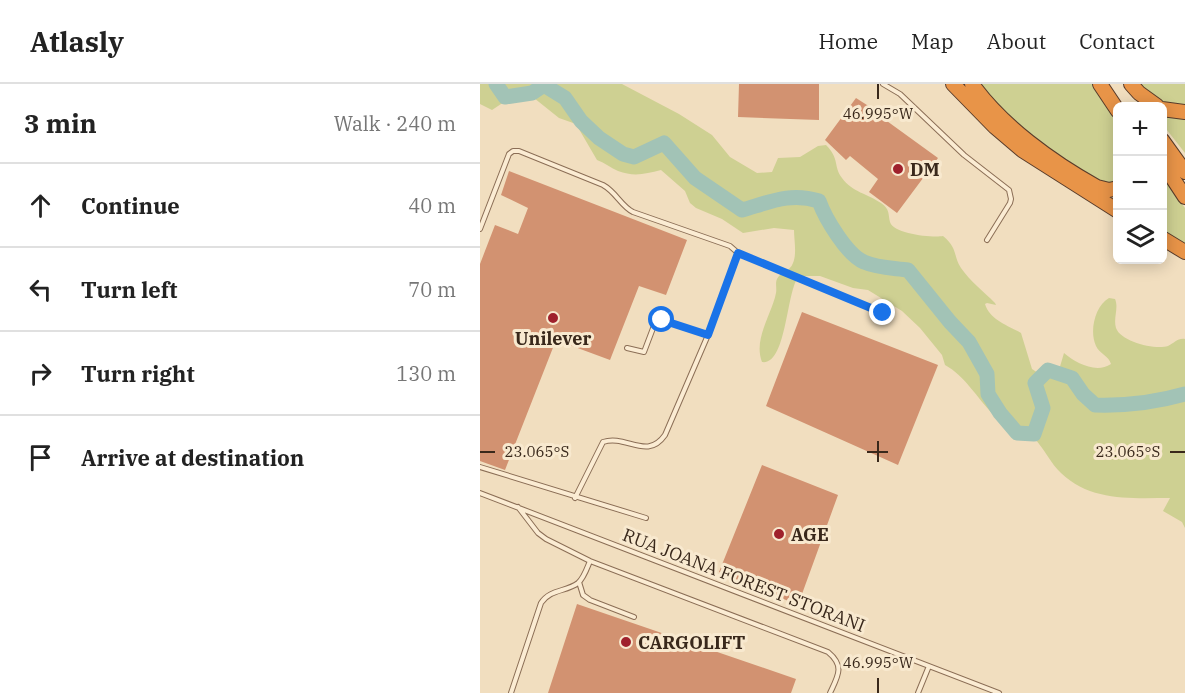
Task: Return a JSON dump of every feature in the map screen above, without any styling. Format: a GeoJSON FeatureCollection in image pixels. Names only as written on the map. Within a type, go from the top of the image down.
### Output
{"type":"FeatureCollection","features":[{"type":"Feature","properties":{"kind":"highway"},"geometry":{"type":"LineString","coordinates":[[952,84],[995,128],[1022,150],[1116,210]]}},
{"type":"Feature","properties":{"kind":"highway"},"geometry":{"type":"LineString","coordinates":[[972,84],[998,116],[1023,137],[1097,187],[1113,189]]}},
{"type":"Feature","properties":{"kind":"highway"},"geometry":{"type":"LineString","coordinates":[[1100,84],[1113,104]]}},
{"type":"Feature","properties":{"kind":"highway"},"geometry":{"type":"LineString","coordinates":[[1108,84],[1122,102]]}},
{"type":"Feature","properties":{"kind":"highway"},"geometry":{"type":"LineString","coordinates":[[1123,84],[1136,102]]}},
{"type":"Feature","properties":{"kind":"highway"},"geometry":{"type":"LineString","coordinates":[[1131,84],[1151,102]]}},
{"type":"Feature","properties":{"kind":"highway"},"geometry":{"type":"LineString","coordinates":[[1167,110],[1185,112]]}},
{"type":"Feature","properties":{"kind":"highway"},"geometry":{"type":"LineString","coordinates":[[1167,147],[1185,172]]}},
{"type":"Feature","properties":{"kind":"highway"},"geometry":{"type":"LineString","coordinates":[[1167,170],[1185,197]]}},
{"type":"Feature","properties":{"kind":"highway"},"geometry":{"type":"LineString","coordinates":[[1167,241],[1185,252]]}},
{"type":"Feature","properties":{"kind":"lane"},"geometry":{"type":"LineString","coordinates":[[884,84],[900,94],[940,134],[1009,190],[1010,203],[987,240]]}},
{"type":"Feature","properties":{"kind":"lane"},"geometry":{"type":"LineString","coordinates":[[480,229],[509,154],[519,151],[609,188],[627,209],[633,212],[730,246],[738,253],[883,313]]}},
{"type":"Feature","properties":{"kind":"lane"},"geometry":{"type":"LineString","coordinates":[[575,498],[603,442],[611,440],[648,448],[660,442],[665,435],[708,335],[738,253]]}},
{"type":"Feature","properties":{"kind":"lane"},"geometry":{"type":"LineString","coordinates":[[627,348],[644,352],[655,323],[662,320],[708,335]]}},
{"type":"Feature","properties":{"kind":"lane"},"geometry":{"type":"LineString","coordinates":[[480,467],[645,518]]}},
{"type":"Feature","properties":{"kind":"lane","name":"RUA JOANA FOREST STORANI"},"geometry":{"type":"LineString","coordinates":[[480,493],[999,693]]}},
{"type":"Feature","properties":{"kind":"lane"},"geometry":{"type":"LineString","coordinates":[[518,507],[538,533],[590,561],[828,652],[836,659],[839,668],[830,693]]}},
{"type":"Feature","properties":{"kind":"lane"},"geometry":{"type":"LineString","coordinates":[[511,693],[541,603],[551,593],[579,582],[590,561]]}},
{"type":"Feature","properties":{"kind":"lane"},"geometry":{"type":"LineString","coordinates":[[579,582],[583,595],[590,600],[634,617]]}},
{"type":"Feature","properties":{"kind":"lane"},"geometry":{"type":"LineString","coordinates":[[918,693],[929,666]]}},
{"type":"Feature","properties":{"kind":"green space"},"geometry":{"type":"Polygon","coordinates":[[[480,84],[622,84],[679,114],[712,135],[730,157],[757,173],[772,172],[778,158],[800,157],[818,146],[826,145],[833,154],[838,170],[846,183],[884,205],[890,222],[898,230],[914,234],[943,236],[948,240],[965,273],[995,303],[996,305],[985,304],[987,310],[1000,321],[1021,333],[1032,369],[1044,377],[1059,370],[1064,353],[1080,364],[1093,368],[1111,364],[1097,348],[1093,333],[1097,313],[1109,298],[1115,299],[1116,328],[1119,333],[1131,341],[1162,347],[1185,339],[1185,528],[1182,522],[1163,511],[1170,498],[1127,498],[1099,494],[1085,489],[1061,473],[1033,437],[1008,425],[993,414],[965,381],[945,365],[942,355],[920,328],[902,311],[868,290],[853,288],[820,276],[799,276],[791,296],[785,326],[776,352],[770,360],[762,362],[761,336],[774,301],[776,281],[792,266],[795,251],[794,230],[774,228],[743,233],[722,219],[696,208],[690,203],[685,191],[661,170],[645,174],[629,174],[597,160],[576,124],[559,118],[534,98],[524,96],[510,98],[492,110],[480,104],[480,84]]]}},
{"type":"Feature","properties":{"kind":"green space"},"geometry":{"type":"Polygon","coordinates":[[[978,84],[1094,84],[1113,113],[1113,184],[1104,184],[1077,169],[1014,124],[978,84]]]}},
{"type":"Feature","properties":{"kind":"green space"},"geometry":{"type":"Polygon","coordinates":[[[1137,84],[1185,84],[1185,107],[1160,102],[1137,84]]]}},
{"type":"Feature","properties":{"kind":"green space"},"geometry":{"type":"Polygon","coordinates":[[[1167,114],[1185,116],[1185,153],[1167,130],[1167,114]]]}},
{"type":"Feature","properties":{"kind":"green space"},"geometry":{"type":"Polygon","coordinates":[[[1167,183],[1185,208],[1185,245],[1167,234],[1167,183]]]}},
{"type":"Feature","properties":{"kind":"building"},"geometry":{"type":"Polygon","coordinates":[[[739,84],[819,84],[819,120],[738,117],[739,84]]]}},
{"type":"Feature","properties":{"kind":"building","name":"DM"},"geometry":{"type":"Polygon","coordinates":[[[856,98],[881,114],[880,116],[938,158],[897,213],[869,192],[878,179],[850,156],[846,160],[825,140],[856,98]]]}},
{"type":"Feature","properties":{"kind":"building","name":"Unilever"},"geometry":{"type":"Polygon","coordinates":[[[509,171],[687,240],[666,295],[639,286],[610,360],[556,340],[505,470],[480,461],[480,264],[495,225],[518,234],[528,208],[501,195],[509,171]]]}},
{"type":"Feature","properties":{"kind":"building"},"geometry":{"type":"Polygon","coordinates":[[[802,312],[938,365],[898,465],[766,406],[802,312]]]}},
{"type":"Feature","properties":{"kind":"building","name":"AGE"},"geometry":{"type":"Polygon","coordinates":[[[762,465],[838,495],[798,605],[719,572],[762,465]]]}},
{"type":"Feature","properties":{"kind":"building","name":"CARGOLIFT"},"geometry":{"type":"Polygon","coordinates":[[[577,604],[796,679],[791,693],[548,693],[577,604]]]}},
{"type":"Feature","properties":{"kind":"waterway"},"geometry":{"type":"LineString","coordinates":[[496,84],[505,97],[532,93],[544,85],[565,98],[581,121],[599,138],[623,154],[634,157],[664,143],[695,178],[742,210],[789,198],[799,197],[819,201],[837,235],[857,258],[874,266],[908,270],[969,342],[987,374],[988,394],[1017,433],[1034,434],[1043,408],[1035,383],[1048,370],[1072,378],[1083,394],[1095,405],[1140,403],[1185,394]]}},
{"type":"Feature","properties":{"kind":"place","name":"DM"},"geometry":{"type":"Point","coordinates":[898,169]}},
{"type":"Feature","properties":{"kind":"place","name":"Unilever"},"geometry":{"type":"Point","coordinates":[553,318]}},
{"type":"Feature","properties":{"kind":"place","name":"AGE"},"geometry":{"type":"Point","coordinates":[779,534]}},
{"type":"Feature","properties":{"kind":"place","name":"CARGOLIFT"},"geometry":{"type":"Point","coordinates":[626,642]}},
{"type":"Feature","properties":{"kind":"route"},"geometry":{"type":"LineString","coordinates":[[662,320],[708,335],[738,253],[883,313]]}}]}
